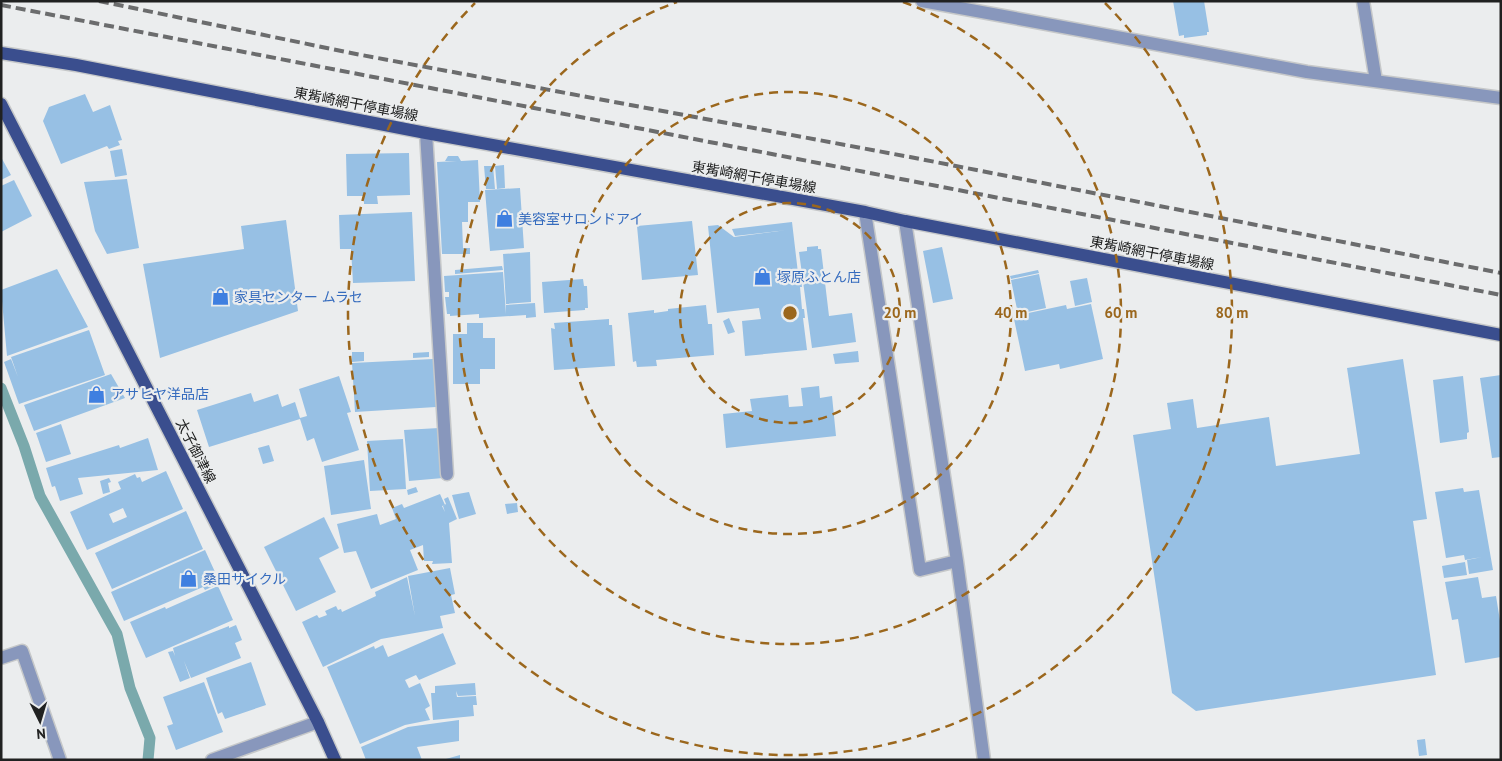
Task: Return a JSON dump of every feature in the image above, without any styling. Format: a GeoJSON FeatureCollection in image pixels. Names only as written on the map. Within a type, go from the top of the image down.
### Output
{"type":"FeatureCollection","features":[{"type":"Feature","properties":{"kind":"main road","name":"東觜崎網干停車場線"},"geometry":{"type":"LineString","coordinates":[[1,53],[76,65],[426,133],[865,212],[1501,335]]}},
{"type":"Feature","properties":{"kind":"main road","name":"太子御津線"},"geometry":{"type":"LineString","coordinates":[[1,104],[318,722],[335,760]]}},
{"type":"Feature","properties":{"kind":"street"},"geometry":{"type":"LineString","coordinates":[[922,1],[1307,72],[1501,98]]}},
{"type":"Feature","properties":{"kind":"street"},"geometry":{"type":"LineString","coordinates":[[1363,1],[1376,81]]}},
{"type":"Feature","properties":{"kind":"street"},"geometry":{"type":"LineString","coordinates":[[426,133],[447,474]]}},
{"type":"Feature","properties":{"kind":"street"},"geometry":{"type":"LineString","coordinates":[[865,212],[920,570],[957,561]]}},
{"type":"Feature","properties":{"kind":"street"},"geometry":{"type":"LineString","coordinates":[[905,221],[957,561],[984,760]]}},
{"type":"Feature","properties":{"kind":"street"},"geometry":{"type":"LineString","coordinates":[[1,658],[22,651],[60,760]]}},
{"type":"Feature","properties":{"kind":"street"},"geometry":{"type":"LineString","coordinates":[[212,760],[318,722]]}},
{"type":"Feature","properties":{"kind":"building"},"geometry":{"type":"Polygon","coordinates":[[[1173,1],[1204,1],[1209,32],[1207,32],[1207,35],[1184,38],[1184,35],[1179,36],[1173,1]]]}},
{"type":"Feature","properties":{"kind":"building"},"geometry":{"type":"Polygon","coordinates":[[[85,94],[93,112],[110,105],[122,140],[118,141],[120,145],[109,149],[107,146],[61,164],[43,121],[49,107],[85,94]]]}},
{"type":"Feature","properties":{"kind":"building"},"geometry":{"type":"Polygon","coordinates":[[[122,149],[127,175],[115,177],[110,151],[122,149]]]}},
{"type":"Feature","properties":{"kind":"building"},"geometry":{"type":"Polygon","coordinates":[[[409,153],[410,195],[377,196],[378,204],[364,204],[364,196],[347,196],[346,154],[409,153]]]}},
{"type":"Feature","properties":{"kind":"building"},"geometry":{"type":"Polygon","coordinates":[[[448,156],[458,156],[461,161],[478,160],[480,202],[468,202],[468,222],[462,222],[463,248],[470,248],[470,254],[442,254],[437,162],[457,161],[445,161],[448,156]]]}},
{"type":"Feature","properties":{"kind":"building"},"geometry":{"type":"Polygon","coordinates":[[[1,157],[11,175],[1,180],[1,157]]]}},
{"type":"Feature","properties":{"kind":"building"},"geometry":{"type":"Polygon","coordinates":[[[504,165],[505,188],[497,189],[495,166],[504,165]]]}},
{"type":"Feature","properties":{"kind":"building"},"geometry":{"type":"Polygon","coordinates":[[[484,166],[493,166],[495,189],[486,189],[484,166]]]}},
{"type":"Feature","properties":{"kind":"building"},"geometry":{"type":"Polygon","coordinates":[[[127,179],[139,248],[107,254],[95,231],[84,182],[127,179]]]}},
{"type":"Feature","properties":{"kind":"building"},"geometry":{"type":"Polygon","coordinates":[[[14,180],[32,216],[1,232],[1,186],[14,180]]]}},
{"type":"Feature","properties":{"kind":"building"},"geometry":{"type":"Polygon","coordinates":[[[520,188],[524,248],[490,251],[485,190],[520,188]]]}},
{"type":"Feature","properties":{"kind":"building"},"geometry":{"type":"Polygon","coordinates":[[[412,212],[415,281],[353,283],[351,249],[340,249],[339,215],[412,212]]]}},
{"type":"Feature","properties":{"kind":"building"},"geometry":{"type":"Polygon","coordinates":[[[286,220],[298,311],[160,358],[143,264],[244,249],[241,226],[286,220]]]}},
{"type":"Feature","properties":{"kind":"building"},"geometry":{"type":"Polygon","coordinates":[[[692,221],[698,275],[642,280],[637,226],[692,221]]]}},
{"type":"Feature","properties":{"kind":"building"},"geometry":{"type":"Polygon","coordinates":[[[792,222],[798,273],[800,273],[802,287],[800,287],[802,309],[804,309],[805,318],[803,318],[807,350],[745,356],[742,321],[761,319],[759,308],[717,313],[708,226],[718,225],[734,237],[787,230],[735,236],[732,229],[792,222]]]}},
{"type":"Feature","properties":{"kind":"building"},"geometry":{"type":"Polygon","coordinates":[[[818,246],[818,249],[821,249],[829,316],[852,313],[856,342],[812,348],[799,252],[807,251],[807,247],[818,246]]]}},
{"type":"Feature","properties":{"kind":"building"},"geometry":{"type":"Polygon","coordinates":[[[942,247],[953,299],[933,303],[923,251],[942,247]]]}},
{"type":"Feature","properties":{"kind":"building"},"geometry":{"type":"Polygon","coordinates":[[[530,252],[531,302],[506,304],[503,254],[530,252]]]}},
{"type":"Feature","properties":{"kind":"building"},"geometry":{"type":"Polygon","coordinates":[[[502,266],[503,270],[455,274],[455,270],[502,266]]]}},
{"type":"Feature","properties":{"kind":"building"},"geometry":{"type":"Polygon","coordinates":[[[57,269],[88,327],[7,356],[1,290],[57,269]]]}},
{"type":"Feature","properties":{"kind":"building"},"geometry":{"type":"Polygon","coordinates":[[[1038,270],[1039,273],[1011,279],[1010,276],[1038,270]]]}},
{"type":"Feature","properties":{"kind":"building"},"geometry":{"type":"Polygon","coordinates":[[[503,272],[506,314],[506,305],[535,303],[536,317],[526,318],[526,315],[479,318],[479,314],[450,316],[450,314],[447,314],[445,297],[449,297],[449,292],[445,292],[444,276],[503,272]]]}},
{"type":"Feature","properties":{"kind":"building"},"geometry":{"type":"Polygon","coordinates":[[[1039,274],[1046,308],[1018,314],[1011,280],[1039,274]]]}},
{"type":"Feature","properties":{"kind":"building"},"geometry":{"type":"Polygon","coordinates":[[[1087,278],[1092,302],[1075,306],[1070,281],[1087,278]]]}},
{"type":"Feature","properties":{"kind":"building"},"geometry":{"type":"Polygon","coordinates":[[[583,279],[584,286],[587,286],[588,308],[585,308],[585,310],[544,313],[542,282],[583,279]]]}},
{"type":"Feature","properties":{"kind":"building"},"geometry":{"type":"Polygon","coordinates":[[[1091,304],[1103,359],[1060,369],[1059,364],[1025,371],[1014,319],[1020,318],[1019,315],[1066,305],[1067,309],[1091,304]]]}},
{"type":"Feature","properties":{"kind":"building"},"geometry":{"type":"Polygon","coordinates":[[[706,305],[708,324],[712,324],[714,355],[656,360],[657,366],[637,367],[636,361],[633,362],[628,313],[654,310],[654,313],[668,311],[668,309],[706,305]]]}},
{"type":"Feature","properties":{"kind":"building"},"geometry":{"type":"Polygon","coordinates":[[[729,318],[735,332],[728,334],[723,321],[729,318]]]}},
{"type":"Feature","properties":{"kind":"building"},"geometry":{"type":"Polygon","coordinates":[[[609,319],[609,325],[612,325],[615,366],[554,370],[551,328],[555,329],[554,323],[609,319]]]}},
{"type":"Feature","properties":{"kind":"building"},"geometry":{"type":"Polygon","coordinates":[[[467,323],[483,323],[483,338],[495,338],[495,369],[480,369],[480,384],[453,384],[453,334],[467,334],[467,323]]]}},
{"type":"Feature","properties":{"kind":"building"},"geometry":{"type":"Polygon","coordinates":[[[89,330],[105,375],[19,404],[4,362],[11,359],[18,377],[11,357],[89,330]]]}},
{"type":"Feature","properties":{"kind":"building"},"geometry":{"type":"Polygon","coordinates":[[[858,351],[859,362],[835,364],[833,354],[858,351]]]}},
{"type":"Feature","properties":{"kind":"building"},"geometry":{"type":"Polygon","coordinates":[[[352,352],[364,352],[364,361],[352,362],[352,352]]]}},
{"type":"Feature","properties":{"kind":"building"},"geometry":{"type":"Polygon","coordinates":[[[429,352],[429,357],[413,358],[413,353],[429,352]]]}},
{"type":"Feature","properties":{"kind":"building"},"geometry":{"type":"Polygon","coordinates":[[[433,359],[436,407],[355,412],[352,363],[433,359]]]}},
{"type":"Feature","properties":{"kind":"building"},"geometry":{"type":"Polygon","coordinates":[[[1403,359],[1427,519],[1413,521],[1436,675],[1196,711],[1172,693],[1133,435],[1171,429],[1167,403],[1193,399],[1197,428],[1269,417],[1276,466],[1360,454],[1347,368],[1403,359]]]}},
{"type":"Feature","properties":{"kind":"building"},"geometry":{"type":"Polygon","coordinates":[[[111,374],[125,398],[34,431],[24,405],[111,374]]]}},
{"type":"Feature","properties":{"kind":"building"},"geometry":{"type":"Polygon","coordinates":[[[1501,375],[1501,457],[1492,458],[1480,378],[1501,375]]]}},
{"type":"Feature","properties":{"kind":"building"},"geometry":{"type":"Polygon","coordinates":[[[339,376],[351,412],[347,413],[359,450],[322,462],[314,438],[307,441],[300,419],[209,447],[197,410],[251,393],[254,402],[278,394],[282,407],[295,402],[300,418],[307,416],[299,389],[339,376]]]}},
{"type":"Feature","properties":{"kind":"building"},"geometry":{"type":"Polygon","coordinates":[[[1463,376],[1469,432],[1467,433],[1467,439],[1440,443],[1433,380],[1463,376]]]}},
{"type":"Feature","properties":{"kind":"building"},"geometry":{"type":"Polygon","coordinates":[[[819,386],[820,398],[832,396],[836,436],[726,448],[723,414],[752,411],[750,399],[788,395],[789,407],[803,406],[801,388],[819,386]]]}},
{"type":"Feature","properties":{"kind":"building"},"geometry":{"type":"Polygon","coordinates":[[[61,424],[71,454],[46,462],[36,433],[61,424]]]}},
{"type":"Feature","properties":{"kind":"building"},"geometry":{"type":"Polygon","coordinates":[[[439,428],[443,478],[409,481],[404,430],[439,428]]]}},
{"type":"Feature","properties":{"kind":"building"},"geometry":{"type":"Polygon","coordinates":[[[148,438],[158,470],[78,478],[83,494],[60,501],[55,486],[52,487],[46,468],[119,445],[120,448],[148,438]]]}},
{"type":"Feature","properties":{"kind":"building"},"geometry":{"type":"Polygon","coordinates":[[[403,439],[406,489],[370,491],[367,441],[403,439]]]}},
{"type":"Feature","properties":{"kind":"building"},"geometry":{"type":"Polygon","coordinates":[[[269,445],[274,461],[263,464],[258,448],[269,445]]]}},
{"type":"Feature","properties":{"kind":"building"},"geometry":{"type":"Polygon","coordinates":[[[364,460],[371,509],[331,515],[324,466],[364,460]]]}},
{"type":"Feature","properties":{"kind":"building"},"geometry":{"type":"Polygon","coordinates":[[[166,471],[183,509],[87,550],[70,512],[121,489],[118,482],[135,474],[137,478],[140,477],[142,482],[166,471]],[[123,508],[109,514],[113,523],[127,517],[123,508]]]}},
{"type":"Feature","properties":{"kind":"building"},"geometry":{"type":"Polygon","coordinates":[[[109,478],[111,482],[108,483],[110,492],[103,494],[100,481],[109,478]]]}},
{"type":"Feature","properties":{"kind":"building"},"geometry":{"type":"Polygon","coordinates":[[[416,487],[418,492],[408,495],[407,490],[416,487]]]}},
{"type":"Feature","properties":{"kind":"building"},"geometry":{"type":"Polygon","coordinates":[[[1463,488],[1464,492],[1479,490],[1493,570],[1469,574],[1467,560],[1482,557],[1465,560],[1464,555],[1446,558],[1435,492],[1463,488]]]}},
{"type":"Feature","properties":{"kind":"building"},"geometry":{"type":"Polygon","coordinates":[[[469,492],[476,514],[459,519],[452,495],[469,492]]]}},
{"type":"Feature","properties":{"kind":"building"},"geometry":{"type":"Polygon","coordinates":[[[440,494],[445,505],[444,499],[448,497],[457,519],[449,523],[452,563],[432,564],[433,561],[424,561],[423,545],[410,550],[418,570],[371,589],[356,551],[344,553],[337,524],[377,514],[380,525],[396,519],[392,508],[402,504],[404,508],[440,494]]]}},
{"type":"Feature","properties":{"kind":"building"},"geometry":{"type":"Polygon","coordinates":[[[517,503],[518,512],[507,514],[505,504],[517,503]]]}},
{"type":"Feature","properties":{"kind":"building"},"geometry":{"type":"Polygon","coordinates":[[[186,511],[203,549],[112,589],[95,553],[186,511]]]}},
{"type":"Feature","properties":{"kind":"building"},"geometry":{"type":"Polygon","coordinates":[[[324,517],[339,548],[319,558],[336,592],[296,611],[264,547],[324,517]]]}},
{"type":"Feature","properties":{"kind":"building"},"geometry":{"type":"Polygon","coordinates":[[[205,550],[220,583],[205,590],[203,587],[124,621],[111,592],[205,550]]]}},
{"type":"Feature","properties":{"kind":"building"},"geometry":{"type":"Polygon","coordinates":[[[1465,562],[1467,575],[1444,578],[1442,566],[1465,562]]]}},
{"type":"Feature","properties":{"kind":"building"},"geometry":{"type":"Polygon","coordinates":[[[450,568],[455,594],[451,595],[455,613],[440,616],[443,628],[381,639],[323,667],[302,622],[317,615],[319,618],[327,615],[325,611],[336,606],[342,612],[376,596],[375,592],[407,577],[415,616],[408,576],[450,568]]]}},
{"type":"Feature","properties":{"kind":"building"},"geometry":{"type":"Polygon","coordinates":[[[1478,577],[1482,598],[1496,596],[1501,627],[1501,657],[1465,663],[1458,619],[1452,620],[1445,582],[1478,577]]]}},
{"type":"Feature","properties":{"kind":"building"},"geometry":{"type":"Polygon","coordinates":[[[218,586],[233,620],[146,658],[130,622],[165,607],[166,609],[218,586]]]}},
{"type":"Feature","properties":{"kind":"building"},"geometry":{"type":"Polygon","coordinates":[[[236,625],[242,640],[235,643],[241,658],[191,678],[184,661],[190,678],[180,682],[168,652],[173,651],[175,656],[173,648],[236,625]]]}},
{"type":"Feature","properties":{"kind":"building"},"geometry":{"type":"Polygon","coordinates":[[[443,633],[456,664],[419,680],[416,675],[405,680],[409,688],[420,683],[430,706],[425,709],[430,720],[405,725],[360,744],[327,667],[374,646],[375,649],[383,645],[388,657],[443,633]]]}},
{"type":"Feature","properties":{"kind":"building"},"geometry":{"type":"Polygon","coordinates":[[[251,662],[266,705],[225,719],[222,712],[218,714],[206,678],[251,662]]]}},
{"type":"Feature","properties":{"kind":"building"},"geometry":{"type":"Polygon","coordinates":[[[204,682],[223,732],[176,750],[167,726],[173,724],[163,697],[204,682]]]}},
{"type":"Feature","properties":{"kind":"building"},"geometry":{"type":"Polygon","coordinates":[[[475,683],[476,695],[458,696],[456,691],[457,697],[476,696],[477,705],[473,705],[474,716],[433,720],[431,693],[435,693],[435,686],[475,683]]]}},
{"type":"Feature","properties":{"kind":"building"},"geometry":{"type":"Polygon","coordinates":[[[459,720],[459,741],[417,747],[422,760],[366,760],[361,747],[408,727],[459,720]]]}},
{"type":"Feature","properties":{"kind":"building"},"geometry":{"type":"Polygon","coordinates":[[[1425,739],[1427,755],[1419,756],[1417,740],[1425,739]]]}},
{"type":"Feature","properties":{"kind":"building"},"geometry":{"type":"Polygon","coordinates":[[[460,755],[460,760],[446,760],[446,759],[460,755]]]}},
{"type":"Feature","properties":{"kind":"waterway"},"geometry":{"type":"LineString","coordinates":[[1,388],[24,446],[40,496],[117,634],[130,688],[150,738],[148,760]]}},
{"type":"Feature","properties":{"kind":"railway"},"geometry":{"type":"LineString","coordinates":[[99,1],[356,54],[910,157],[1501,273]]}},
{"type":"Feature","properties":{"kind":"railway"},"geometry":{"type":"LineString","coordinates":[[1,5],[1501,295]]}},
{"type":"Feature","properties":{"kind":"place","name":"美容室サロンドアイ"},"geometry":{"type":"Point","coordinates":[504,219]}},
{"type":"Feature","properties":{"kind":"place","name":"塚原ふとん店"},"geometry":{"type":"Point","coordinates":[763,277]}},
{"type":"Feature","properties":{"kind":"place","name":"家具センター ムラセ"},"geometry":{"type":"Point","coordinates":[220,297]}},
{"type":"Feature","properties":{"kind":"place","name":"アサヒヤ洋品店"},"geometry":{"type":"Point","coordinates":[97,394]}},
{"type":"Feature","properties":{"kind":"place","name":"桑田サイクル"},"geometry":{"type":"Point","coordinates":[189,579]}}]}
